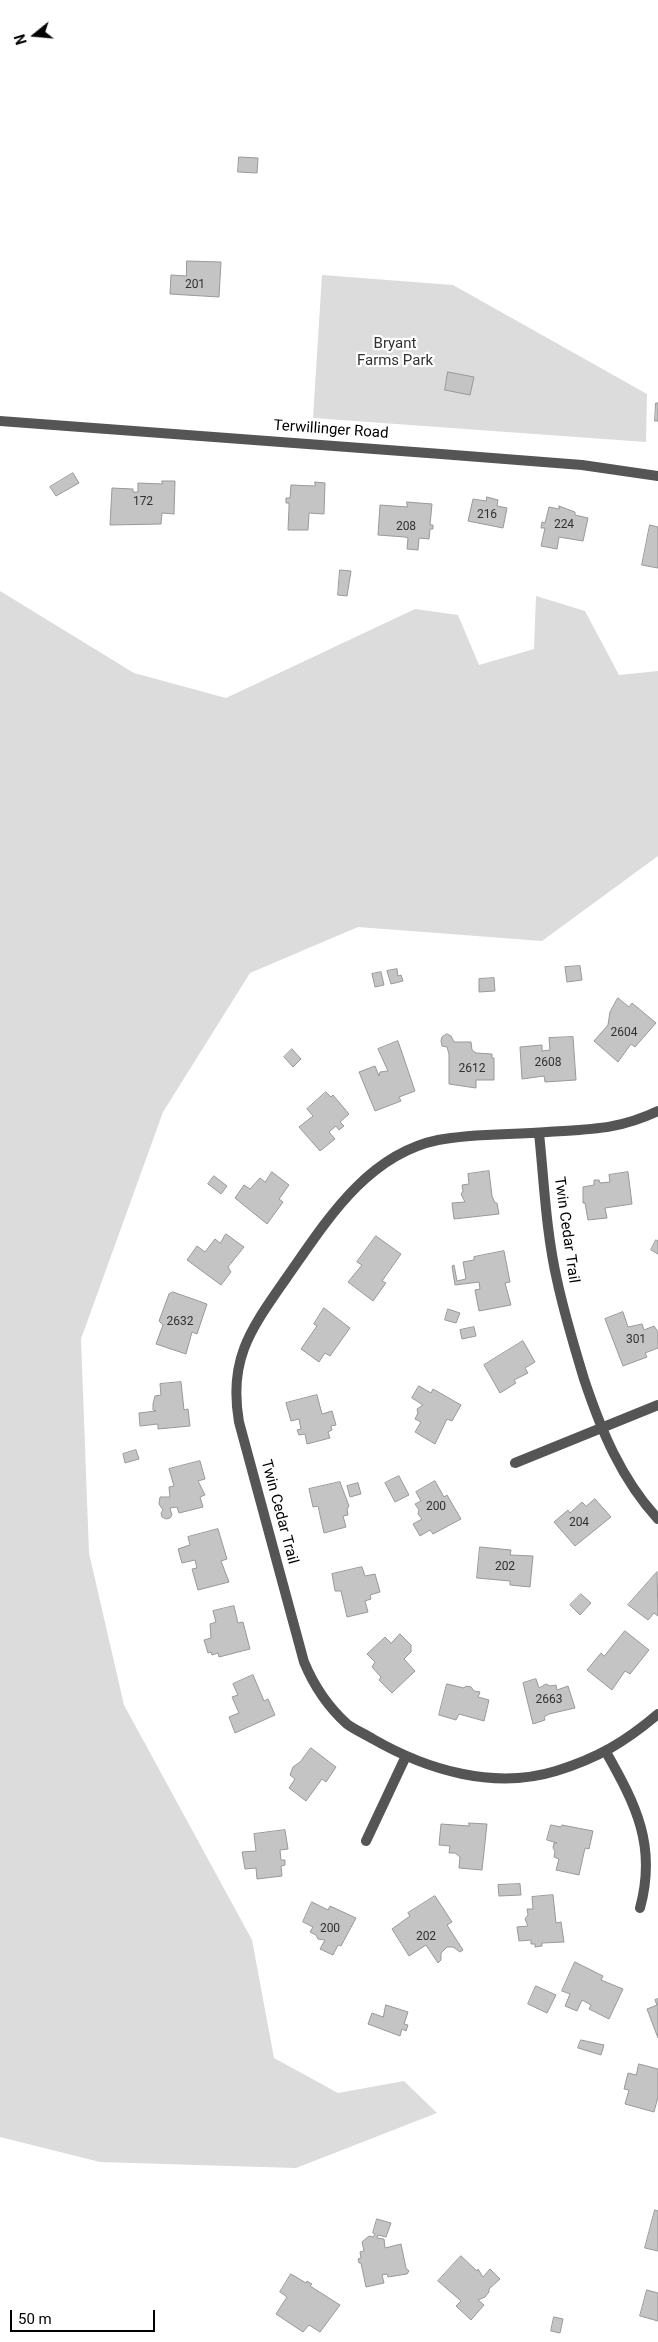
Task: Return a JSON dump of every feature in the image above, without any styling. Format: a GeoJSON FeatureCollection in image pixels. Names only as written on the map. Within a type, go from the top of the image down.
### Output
{"type":"FeatureCollection","features":[{"type":"Feature","properties":{"kind":"street","name":"Terwillinger Road"},"geometry":{"type":"LineString","coordinates":[[0,421],[441,454],[582,466],[658,476]]}},
{"type":"Feature","properties":{"kind":"street","name":"Twin Cedar Trail"},"geometry":{"type":"LineString","coordinates":[[658,1111],[623,1126],[481,1135],[435,1141],[402,1154],[373,1171],[355,1187],[314,1239],[252,1328],[237,1371],[235,1402],[304,1662],[316,1688],[348,1724],[406,1756],[426,1764],[462,1774],[486,1777],[526,1776],[555,1771],[606,1752],[633,1736],[658,1714]]}},
{"type":"Feature","properties":{"kind":"street","name":"Twin Cedar Trail"},"geometry":{"type":"LineString","coordinates":[[540,1132],[545,1204],[556,1278],[577,1357],[601,1427],[627,1478],[644,1503],[658,1519]]}},
{"type":"Feature","properties":{"kind":"street"},"geometry":{"type":"LineString","coordinates":[[515,1463],[658,1405]]}},
{"type":"Feature","properties":{"kind":"street"},"geometry":{"type":"LineString","coordinates":[[606,1752],[623,1782],[644,1831],[647,1850],[647,1877],[640,1908]]}},
{"type":"Feature","properties":{"kind":"street"},"geometry":{"type":"LineString","coordinates":[[366,1841],[406,1756]]}},
{"type":"Feature","properties":{"kind":"green space","name":"Bryant Farms Park"},"geometry":{"type":"Polygon","coordinates":[[[322,275],[453,285],[647,394],[646,442],[313,418],[322,275]]]}},
{"type":"Feature","properties":{"kind":"green space"},"geometry":{"type":"Polygon","coordinates":[[[0,591],[134,673],[226,698],[415,609],[458,615],[479,665],[534,649],[536,596],[585,611],[619,675],[658,671],[658,856],[542,941],[358,927],[250,973],[163,1112],[81,1339],[89,1553],[124,1705],[252,1940],[274,2058],[338,2093],[404,2081],[437,2113],[296,2168],[100,2162],[0,2137],[0,591]]]}},
{"type":"Feature","properties":{"kind":"building"},"geometry":{"type":"Polygon","coordinates":[[[239,157],[258,158],[257,173],[238,172],[239,157]]]}},
{"type":"Feature","properties":{"kind":"building"},"geometry":{"type":"Polygon","coordinates":[[[187,261],[221,262],[219,297],[170,294],[171,275],[186,276],[187,261]]]}},
{"type":"Feature","properties":{"kind":"building"},"geometry":{"type":"Polygon","coordinates":[[[448,372],[474,377],[470,395],[445,390],[448,372]]]}},
{"type":"Feature","properties":{"kind":"building"},"geometry":{"type":"Polygon","coordinates":[[[656,403],[658,403],[658,421],[655,421],[656,403]]]}},
{"type":"Feature","properties":{"kind":"building"},"geometry":{"type":"Polygon","coordinates":[[[73,473],[79,483],[56,496],[50,487],[73,473]]]}},
{"type":"Feature","properties":{"kind":"building"},"geometry":{"type":"Polygon","coordinates":[[[162,481],[175,481],[174,514],[162,513],[161,524],[110,525],[112,488],[133,489],[133,492],[138,492],[138,483],[162,484],[162,481]]]}},
{"type":"Feature","properties":{"kind":"building"},"geometry":{"type":"Polygon","coordinates":[[[315,482],[325,483],[324,514],[309,513],[308,530],[288,530],[289,503],[286,503],[286,498],[290,498],[291,485],[315,486],[315,482]]]}},
{"type":"Feature","properties":{"kind":"building"},"geometry":{"type":"Polygon","coordinates":[[[487,497],[498,500],[497,506],[507,508],[503,528],[468,521],[473,499],[486,501],[487,497]]]}},
{"type":"Feature","properties":{"kind":"building"},"geometry":{"type":"Polygon","coordinates":[[[407,502],[432,504],[430,525],[433,525],[433,529],[430,529],[429,539],[419,538],[418,550],[407,549],[408,538],[378,535],[380,505],[407,507],[407,502]]]}},
{"type":"Feature","properties":{"kind":"building"},"geometry":{"type":"Polygon","coordinates":[[[559,506],[575,512],[575,515],[588,518],[583,541],[559,537],[557,549],[541,546],[545,528],[541,528],[542,522],[545,523],[549,507],[559,509],[559,506]]]}},
{"type":"Feature","properties":{"kind":"building"},"geometry":{"type":"Polygon","coordinates":[[[650,525],[658,527],[658,568],[642,565],[650,525]]]}},
{"type":"Feature","properties":{"kind":"building"},"geometry":{"type":"Polygon","coordinates":[[[340,570],[351,571],[347,596],[338,595],[340,570]]]}},
{"type":"Feature","properties":{"kind":"building"},"geometry":{"type":"Polygon","coordinates":[[[580,966],[582,980],[567,982],[565,967],[580,966]]]}},
{"type":"Feature","properties":{"kind":"building"},"geometry":{"type":"Polygon","coordinates":[[[397,969],[398,976],[401,975],[403,981],[391,984],[387,971],[397,969]]]}},
{"type":"Feature","properties":{"kind":"building"},"geometry":{"type":"Polygon","coordinates":[[[381,972],[384,985],[375,987],[372,974],[381,972]]]}},
{"type":"Feature","properties":{"kind":"building"},"geometry":{"type":"Polygon","coordinates":[[[494,978],[495,991],[479,992],[479,979],[494,978]]]}},
{"type":"Feature","properties":{"kind":"building"},"geometry":{"type":"Polygon","coordinates":[[[618,998],[629,1007],[632,1003],[656,1023],[635,1047],[631,1044],[618,1062],[594,1041],[608,1025],[610,1012],[618,998]]]}},
{"type":"Feature","properties":{"kind":"building"},"geometry":{"type":"Polygon","coordinates":[[[447,1034],[451,1036],[454,1042],[471,1042],[472,1050],[476,1053],[492,1054],[492,1058],[494,1058],[494,1080],[476,1080],[476,1088],[449,1084],[449,1054],[447,1047],[442,1046],[441,1041],[442,1037],[447,1034]]]}},
{"type":"Feature","properties":{"kind":"building"},"geometry":{"type":"Polygon","coordinates":[[[573,1037],[576,1080],[545,1082],[544,1076],[522,1079],[520,1047],[542,1045],[542,1051],[550,1050],[549,1038],[573,1037]]]}},
{"type":"Feature","properties":{"kind":"building"},"geometry":{"type":"Polygon","coordinates":[[[398,1041],[415,1091],[399,1097],[401,1101],[375,1111],[359,1072],[375,1066],[379,1076],[380,1072],[388,1071],[378,1049],[398,1041]]]}},
{"type":"Feature","properties":{"kind":"building"},"geometry":{"type":"Polygon","coordinates":[[[292,1049],[301,1059],[293,1067],[284,1057],[292,1049]]]}},
{"type":"Feature","properties":{"kind":"building"},"geometry":{"type":"Polygon","coordinates":[[[326,1092],[331,1097],[333,1095],[349,1114],[340,1122],[344,1126],[339,1130],[336,1126],[329,1132],[335,1139],[320,1151],[299,1127],[313,1116],[307,1109],[326,1092]]]}},
{"type":"Feature","properties":{"kind":"building"},"geometry":{"type":"Polygon","coordinates":[[[489,1171],[492,1196],[495,1203],[497,1203],[499,1214],[454,1219],[452,1203],[465,1202],[461,1194],[463,1191],[462,1185],[469,1184],[468,1174],[489,1171]]]}},
{"type":"Feature","properties":{"kind":"building"},"geometry":{"type":"Polygon","coordinates":[[[272,1172],[289,1185],[279,1199],[283,1202],[267,1224],[235,1198],[244,1185],[250,1189],[260,1178],[265,1182],[272,1172]]]}},
{"type":"Feature","properties":{"kind":"building"},"geometry":{"type":"Polygon","coordinates":[[[628,1172],[632,1204],[605,1208],[607,1218],[588,1220],[585,1203],[583,1203],[583,1187],[594,1185],[594,1180],[599,1180],[600,1183],[610,1182],[609,1175],[628,1172]]]}},
{"type":"Feature","properties":{"kind":"building"},"geometry":{"type":"Polygon","coordinates":[[[214,1176],[227,1186],[221,1194],[208,1184],[214,1176]]]}},
{"type":"Feature","properties":{"kind":"building"},"geometry":{"type":"Polygon","coordinates":[[[226,1234],[244,1247],[228,1267],[231,1272],[221,1285],[187,1260],[197,1246],[205,1252],[215,1239],[220,1243],[226,1234]]]}},
{"type":"Feature","properties":{"kind":"building"},"geometry":{"type":"Polygon","coordinates":[[[376,1236],[401,1254],[382,1281],[386,1283],[373,1301],[348,1282],[362,1265],[357,1262],[376,1236]]]}},
{"type":"Feature","properties":{"kind":"building"},"geometry":{"type":"Polygon","coordinates":[[[656,1240],[658,1241],[658,1254],[651,1250],[656,1240]]]}},
{"type":"Feature","properties":{"kind":"building"},"geometry":{"type":"Polygon","coordinates":[[[504,1251],[510,1282],[505,1283],[511,1305],[479,1311],[475,1290],[480,1289],[479,1282],[455,1285],[452,1266],[454,1265],[457,1281],[466,1279],[463,1262],[474,1260],[474,1257],[504,1251]]]}},
{"type":"Feature","properties":{"kind":"building"},"geometry":{"type":"Polygon","coordinates":[[[173,1292],[207,1304],[197,1334],[192,1332],[186,1354],[156,1344],[163,1325],[159,1321],[169,1294],[173,1292]]]}},
{"type":"Feature","properties":{"kind":"building"},"geometry":{"type":"Polygon","coordinates":[[[324,1308],[350,1328],[330,1356],[325,1353],[319,1362],[301,1349],[317,1326],[314,1324],[324,1308]]]}},
{"type":"Feature","properties":{"kind":"building"},"geometry":{"type":"Polygon","coordinates":[[[448,1309],[460,1313],[456,1323],[445,1320],[448,1309]]]}},
{"type":"Feature","properties":{"kind":"building"},"geometry":{"type":"Polygon","coordinates":[[[623,1312],[628,1327],[642,1324],[644,1330],[654,1326],[658,1332],[658,1348],[645,1353],[647,1357],[623,1366],[605,1319],[623,1312]]]}},
{"type":"Feature","properties":{"kind":"building"},"geometry":{"type":"Polygon","coordinates":[[[474,1327],[476,1336],[462,1339],[460,1330],[474,1327]]]}},
{"type":"Feature","properties":{"kind":"building"},"geometry":{"type":"Polygon","coordinates":[[[523,1341],[535,1362],[525,1368],[528,1373],[514,1380],[516,1383],[500,1393],[484,1365],[523,1341]]]}},
{"type":"Feature","properties":{"kind":"building"},"geometry":{"type":"Polygon","coordinates":[[[181,1382],[184,1410],[188,1409],[190,1426],[158,1429],[158,1424],[140,1426],[139,1413],[156,1411],[153,1410],[153,1404],[155,1396],[161,1395],[160,1384],[181,1382]]]}},
{"type":"Feature","properties":{"kind":"building"},"geometry":{"type":"Polygon","coordinates":[[[419,1386],[431,1393],[433,1389],[461,1405],[452,1421],[447,1419],[435,1444],[415,1432],[421,1422],[415,1419],[418,1413],[417,1409],[423,1405],[412,1398],[419,1386]]]}},
{"type":"Feature","properties":{"kind":"building"},"geometry":{"type":"Polygon","coordinates":[[[317,1395],[322,1414],[332,1411],[336,1425],[331,1426],[332,1430],[328,1432],[330,1438],[307,1444],[305,1434],[299,1435],[297,1430],[301,1429],[299,1419],[291,1421],[286,1403],[317,1395]]]}},
{"type":"Feature","properties":{"kind":"building"},"geometry":{"type":"Polygon","coordinates":[[[136,1450],[139,1459],[125,1463],[123,1454],[136,1450]]]}},
{"type":"Feature","properties":{"kind":"building"},"geometry":{"type":"Polygon","coordinates":[[[200,1461],[205,1479],[198,1481],[205,1495],[200,1497],[203,1507],[179,1513],[177,1507],[170,1508],[172,1515],[170,1518],[162,1517],[161,1513],[163,1510],[159,1504],[160,1497],[170,1497],[169,1487],[174,1486],[169,1469],[200,1461]]]}},
{"type":"Feature","properties":{"kind":"building"},"geometry":{"type":"Polygon","coordinates":[[[399,1476],[409,1495],[395,1502],[385,1483],[399,1476]]]}},
{"type":"Feature","properties":{"kind":"building"},"geometry":{"type":"Polygon","coordinates":[[[435,1481],[444,1497],[447,1495],[461,1519],[433,1534],[430,1530],[420,1536],[413,1524],[422,1519],[418,1514],[419,1510],[415,1504],[421,1501],[416,1492],[435,1481]]]}},
{"type":"Feature","properties":{"kind":"building"},"geometry":{"type":"Polygon","coordinates":[[[340,1482],[349,1506],[347,1509],[348,1515],[343,1516],[346,1527],[324,1533],[318,1506],[313,1507],[309,1489],[340,1482]]]}},
{"type":"Feature","properties":{"kind":"building"},"geometry":{"type":"Polygon","coordinates":[[[358,1483],[361,1494],[350,1497],[347,1486],[358,1483]]]}},
{"type":"Feature","properties":{"kind":"building"},"geometry":{"type":"Polygon","coordinates":[[[595,1499],[611,1517],[575,1546],[554,1522],[568,1510],[570,1513],[582,1502],[586,1506],[595,1499]]]}},
{"type":"Feature","properties":{"kind":"building"},"geometry":{"type":"Polygon","coordinates":[[[218,1529],[227,1559],[221,1561],[229,1582],[198,1590],[192,1569],[197,1568],[195,1560],[182,1563],[178,1549],[190,1545],[188,1537],[218,1529]]]}},
{"type":"Feature","properties":{"kind":"building"},"geometry":{"type":"Polygon","coordinates":[[[480,1547],[511,1550],[510,1555],[533,1556],[530,1587],[510,1585],[510,1581],[477,1578],[480,1547]]]}},
{"type":"Feature","properties":{"kind":"building"},"geometry":{"type":"Polygon","coordinates":[[[362,1567],[365,1576],[375,1574],[380,1592],[370,1595],[371,1599],[365,1601],[368,1612],[347,1617],[341,1591],[335,1591],[332,1574],[362,1567]]]}},
{"type":"Feature","properties":{"kind":"building"},"geometry":{"type":"Polygon","coordinates":[[[657,1572],[658,1616],[654,1613],[648,1620],[628,1605],[657,1572]]]}},
{"type":"Feature","properties":{"kind":"building"},"geometry":{"type":"Polygon","coordinates":[[[581,1594],[591,1603],[580,1615],[570,1605],[581,1594]]]}},
{"type":"Feature","properties":{"kind":"building"},"geometry":{"type":"Polygon","coordinates":[[[234,1606],[238,1623],[243,1622],[250,1649],[219,1657],[218,1653],[212,1655],[211,1652],[208,1653],[204,1640],[211,1638],[210,1624],[216,1622],[213,1611],[234,1606]]]}},
{"type":"Feature","properties":{"kind":"building"},"geometry":{"type":"Polygon","coordinates":[[[625,1631],[649,1650],[630,1674],[625,1671],[612,1690],[587,1670],[601,1653],[604,1656],[625,1631]]]}},
{"type":"Feature","properties":{"kind":"building"},"geometry":{"type":"Polygon","coordinates":[[[400,1634],[411,1645],[411,1652],[404,1659],[415,1671],[392,1693],[379,1680],[381,1677],[372,1667],[375,1662],[367,1654],[385,1637],[391,1643],[400,1634]]]}},
{"type":"Feature","properties":{"kind":"building"},"geometry":{"type":"Polygon","coordinates":[[[253,1675],[264,1701],[268,1699],[275,1715],[235,1733],[229,1717],[239,1713],[232,1697],[238,1695],[233,1684],[253,1675]]]}},
{"type":"Feature","properties":{"kind":"building"},"geometry":{"type":"Polygon","coordinates":[[[536,1679],[539,1688],[546,1684],[550,1686],[556,1685],[557,1690],[568,1686],[575,1708],[549,1714],[544,1717],[545,1720],[533,1724],[523,1683],[536,1679]]]}},
{"type":"Feature","properties":{"kind":"building"},"geometry":{"type":"Polygon","coordinates":[[[447,1684],[464,1688],[466,1686],[471,1687],[474,1691],[480,1692],[478,1697],[489,1700],[484,1721],[459,1714],[456,1720],[439,1715],[447,1684]]]}},
{"type":"Feature","properties":{"kind":"building"},"geometry":{"type":"Polygon","coordinates":[[[311,1748],[336,1767],[326,1782],[322,1779],[306,1801],[289,1788],[295,1779],[290,1775],[293,1767],[300,1762],[311,1748]]]}},
{"type":"Feature","properties":{"kind":"building"},"geometry":{"type":"Polygon","coordinates":[[[469,1823],[487,1824],[482,1870],[459,1868],[460,1857],[455,1853],[449,1853],[450,1846],[439,1845],[441,1824],[469,1826],[469,1823]]]}},
{"type":"Feature","properties":{"kind":"building"},"geometry":{"type":"Polygon","coordinates":[[[551,1825],[561,1827],[562,1825],[593,1831],[589,1849],[585,1848],[579,1875],[556,1870],[559,1859],[554,1857],[555,1851],[553,1848],[554,1843],[557,1843],[547,1840],[551,1825]]]}},
{"type":"Feature","properties":{"kind":"building"},"geometry":{"type":"Polygon","coordinates":[[[285,1830],[288,1849],[280,1850],[281,1860],[285,1860],[285,1865],[281,1866],[282,1876],[257,1879],[256,1868],[245,1869],[242,1852],[256,1851],[254,1834],[285,1830]]]}},
{"type":"Feature","properties":{"kind":"building"},"geometry":{"type":"Polygon","coordinates":[[[520,1884],[521,1895],[499,1896],[498,1885],[520,1884]]]}},
{"type":"Feature","properties":{"kind":"building"},"geometry":{"type":"Polygon","coordinates":[[[553,1895],[556,1923],[561,1922],[564,1942],[542,1943],[542,1946],[535,1947],[535,1944],[531,1944],[531,1940],[519,1941],[517,1927],[528,1926],[525,1919],[528,1915],[527,1909],[533,1909],[532,1897],[553,1895]]]}},
{"type":"Feature","properties":{"kind":"building"},"geometry":{"type":"Polygon","coordinates":[[[435,1896],[452,1922],[447,1925],[463,1950],[460,1952],[453,1947],[447,1947],[441,1953],[441,1960],[438,1963],[426,1945],[409,1956],[392,1929],[410,1916],[408,1913],[435,1896]]]}},
{"type":"Feature","properties":{"kind":"building"},"geometry":{"type":"Polygon","coordinates":[[[312,1902],[328,1910],[330,1906],[356,1918],[341,1946],[338,1945],[333,1955],[320,1949],[325,1940],[318,1939],[316,1935],[310,1932],[313,1927],[303,1922],[312,1902]]]}},
{"type":"Feature","properties":{"kind":"building"},"geometry":{"type":"Polygon","coordinates":[[[575,1962],[603,1976],[601,1980],[623,1989],[609,2019],[589,2009],[591,2005],[582,2000],[577,2011],[565,2006],[570,1994],[562,1991],[575,1962]]]}},
{"type":"Feature","properties":{"kind":"building"},"geometry":{"type":"Polygon","coordinates":[[[536,1986],[556,1995],[547,2013],[528,2004],[536,1986]]]}},
{"type":"Feature","properties":{"kind":"building"},"geometry":{"type":"Polygon","coordinates":[[[658,1999],[658,2038],[647,2009],[657,2005],[655,2000],[658,1999]]]}},
{"type":"Feature","properties":{"kind":"building"},"geometry":{"type":"Polygon","coordinates":[[[386,2005],[408,2012],[404,2024],[408,2025],[406,2031],[402,2029],[400,2036],[368,2024],[372,2013],[383,2017],[386,2005]]]}},
{"type":"Feature","properties":{"kind":"building"},"geometry":{"type":"Polygon","coordinates":[[[581,2040],[604,2045],[601,2055],[578,2048],[581,2040]]]}},
{"type":"Feature","properties":{"kind":"building"},"geometry":{"type":"Polygon","coordinates":[[[639,2064],[658,2069],[658,2097],[654,2112],[625,2104],[629,2090],[624,2089],[628,2073],[636,2075],[639,2064]]]}},
{"type":"Feature","properties":{"kind":"building"},"geometry":{"type":"Polygon","coordinates":[[[655,2210],[658,2211],[658,2251],[645,2248],[655,2210]]]}},
{"type":"Feature","properties":{"kind":"building"},"geometry":{"type":"Polygon","coordinates":[[[377,2219],[391,2223],[386,2237],[378,2235],[377,2238],[384,2239],[385,2248],[401,2244],[406,2268],[409,2271],[407,2274],[388,2277],[387,2274],[382,2275],[384,2283],[366,2287],[361,2263],[359,2263],[358,2259],[361,2258],[360,2252],[364,2251],[362,2242],[369,2236],[373,2237],[375,2234],[373,2233],[377,2219]]]}},
{"type":"Feature","properties":{"kind":"building"},"geometry":{"type":"Polygon","coordinates":[[[461,2256],[477,2271],[478,2269],[483,2277],[490,2269],[500,2279],[489,2289],[485,2297],[478,2300],[484,2305],[471,2320],[456,2306],[461,2301],[438,2281],[461,2256]]]}},
{"type":"Feature","properties":{"kind":"building"},"geometry":{"type":"Polygon","coordinates":[[[291,2274],[306,2283],[307,2281],[312,2284],[310,2286],[340,2305],[320,2332],[309,2325],[303,2332],[276,2314],[287,2297],[280,2292],[291,2274]]]}},
{"type":"Feature","properties":{"kind":"building"},"geometry":{"type":"Polygon","coordinates":[[[647,2290],[658,2293],[658,2321],[640,2316],[647,2290]]]}},
{"type":"Feature","properties":{"kind":"building"},"geometry":{"type":"Polygon","coordinates":[[[554,2317],[563,2319],[560,2333],[551,2331],[554,2317]]]}}]}
